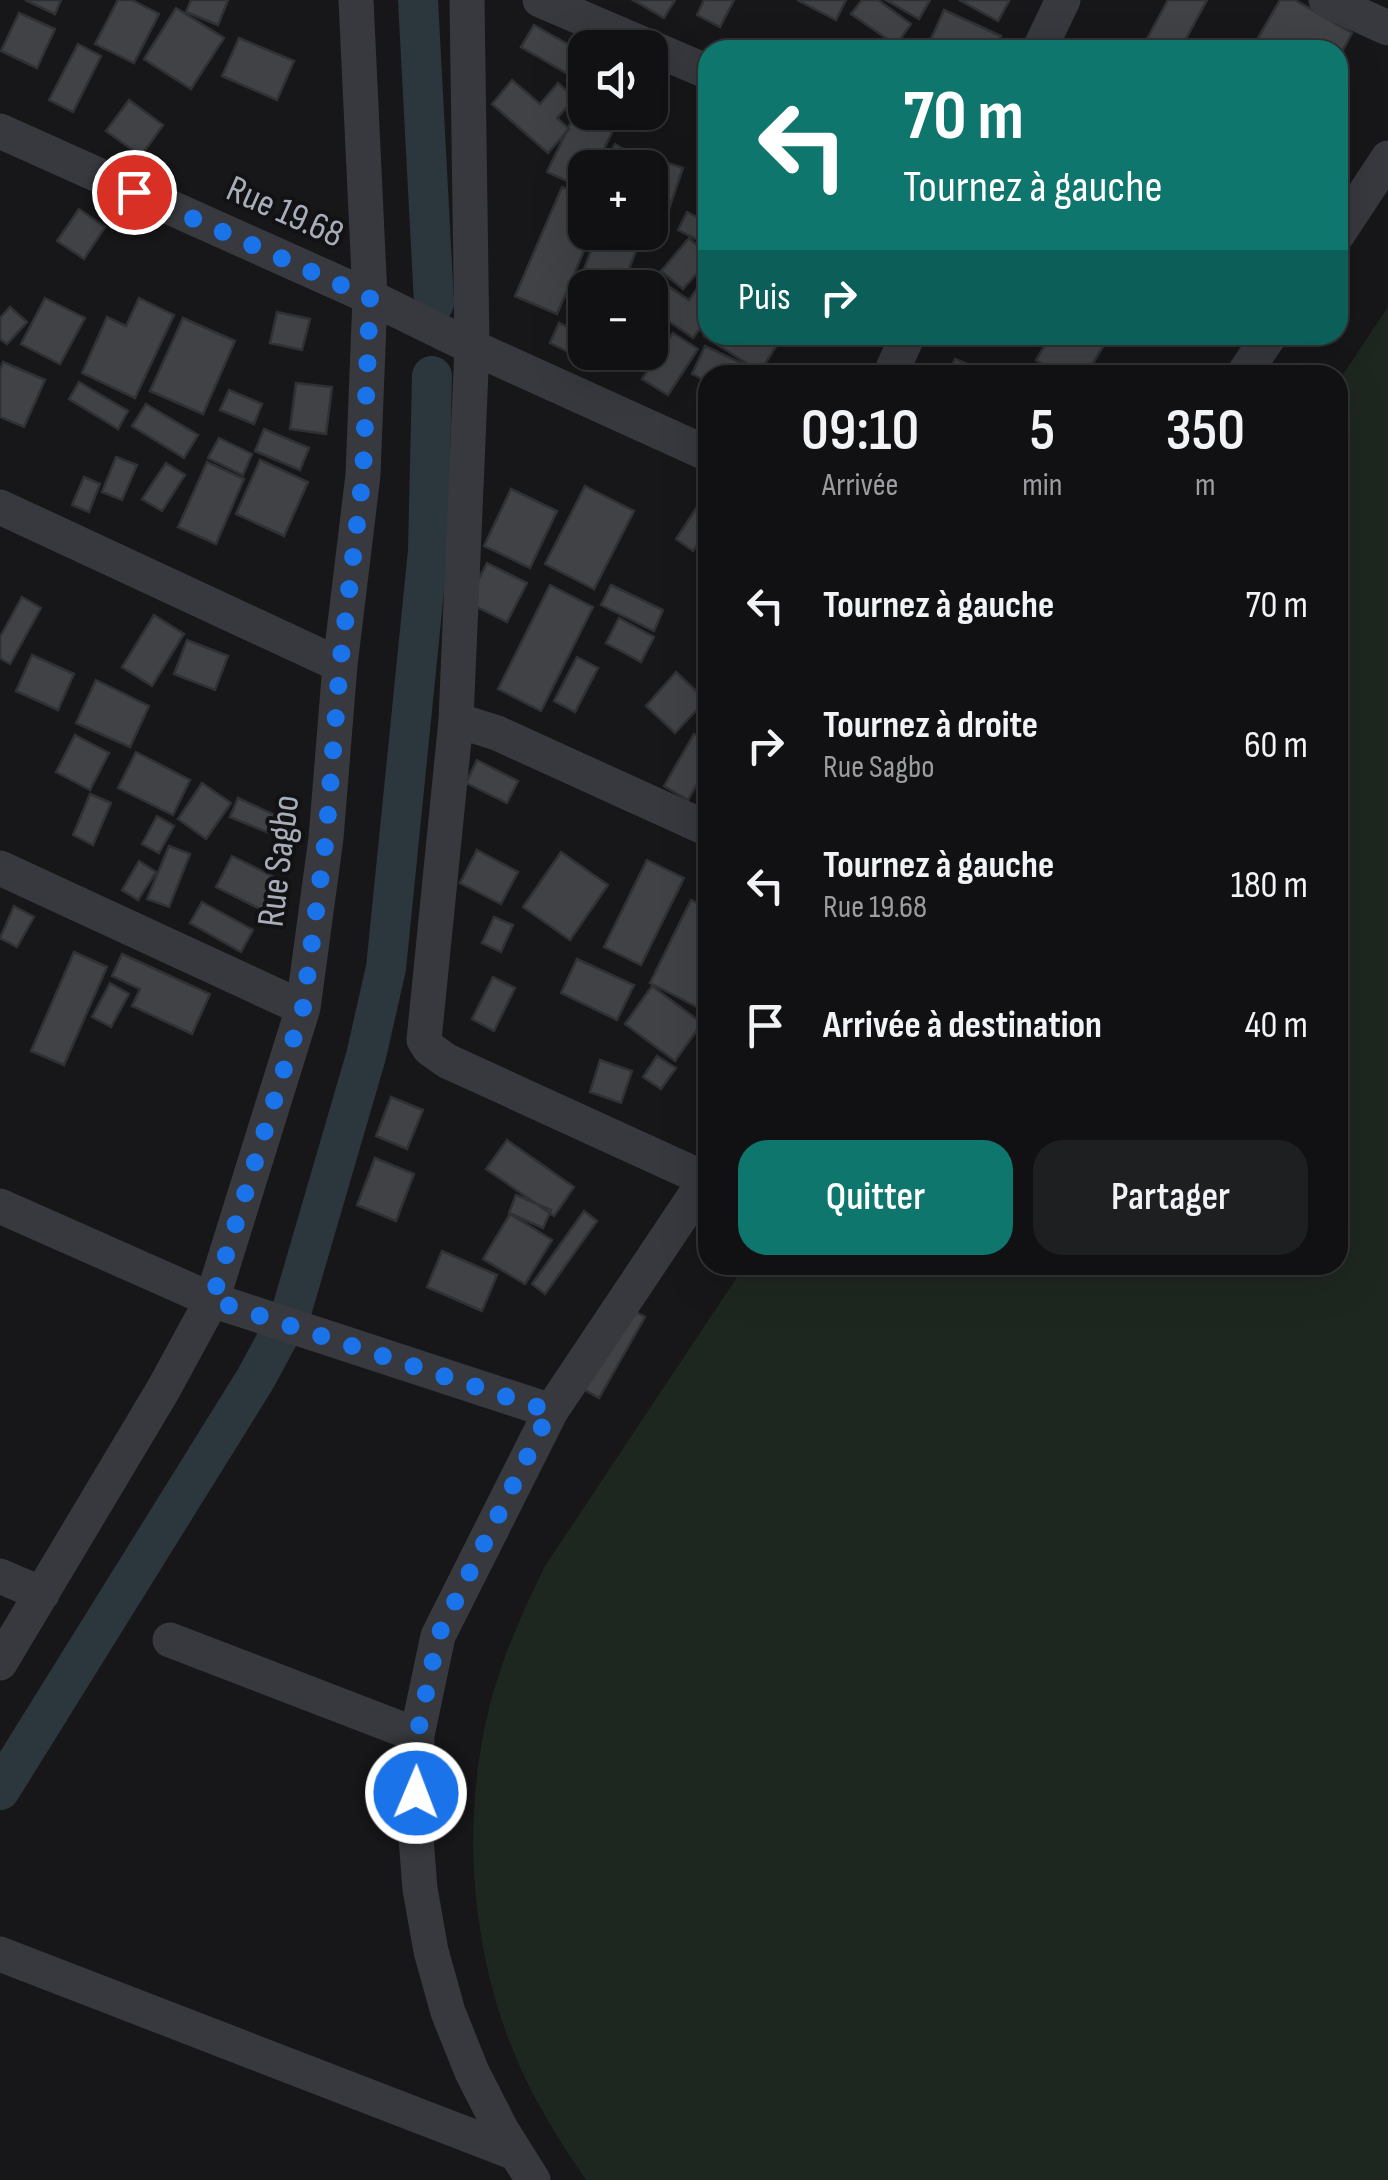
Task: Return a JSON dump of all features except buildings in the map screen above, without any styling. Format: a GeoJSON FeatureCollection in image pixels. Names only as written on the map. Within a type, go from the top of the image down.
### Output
{"type":"FeatureCollection","features":[{"type":"Feature","properties":{"kind":"street","name":"Rue Sagbo"},"geometry":{"type":"LineString","coordinates":[[0,1663],[163,1390],[212,1300],[303,1008],[326,838],[340,665],[363,475],[370,298],[356,0]]}},
{"type":"Feature","properties":{"kind":"street"},"geometry":{"type":"LineString","coordinates":[[467,0],[472,347],[456,720],[424,1040],[447,1061],[698,1174]]}},
{"type":"Feature","properties":{"kind":"street"},"geometry":{"type":"LineString","coordinates":[[540,0],[698,68]]}},
{"type":"Feature","properties":{"kind":"street"},"geometry":{"type":"LineString","coordinates":[[1044,40],[1063,0]]}},
{"type":"Feature","properties":{"kind":"street"},"geometry":{"type":"LineString","coordinates":[[1326,0],[1388,28]]}},
{"type":"Feature","properties":{"kind":"street","name":"Rue 19.68"},"geometry":{"type":"LineString","coordinates":[[0,132],[698,449]]}},
{"type":"Feature","properties":{"kind":"street"},"geometry":{"type":"LineString","coordinates":[[1348,219],[1388,158]]}},
{"type":"Feature","properties":{"kind":"street"},"geometry":{"type":"LineString","coordinates":[[0,508],[340,665]]}},
{"type":"Feature","properties":{"kind":"street"},"geometry":{"type":"LineString","coordinates":[[456,720],[497,734],[698,824]]}},
{"type":"Feature","properties":{"kind":"street"},"geometry":{"type":"LineString","coordinates":[[0,868],[303,1008]]}},
{"type":"Feature","properties":{"kind":"street"},"geometry":{"type":"LineString","coordinates":[[524,2166],[472,2072],[448,2012],[432,1951],[420,1888],[415,1825],[417,1736],[438,1636],[550,1411],[698,1190]]}},
{"type":"Feature","properties":{"kind":"street"},"geometry":{"type":"LineString","coordinates":[[0,1206],[212,1300],[550,1411]]}},
{"type":"Feature","properties":{"kind":"street"},"geometry":{"type":"LineString","coordinates":[[0,1576],[42,1594]]}},
{"type":"Feature","properties":{"kind":"street"},"geometry":{"type":"LineString","coordinates":[[170,1640],[417,1736]]}},
{"type":"Feature","properties":{"kind":"street"},"geometry":{"type":"LineString","coordinates":[[0,1954],[524,2166]]}},
{"type":"Feature","properties":{"kind":"shaded area"},"geometry":{"type":"Polygon","coordinates":[[[1388,307],[1388,2180],[586,2180],[527,2082],[491,1984],[474,1879],[477,1773],[500,1671],[545,1566],[738,1275],[1348,1275],[1348,367],[1388,307]]]}},
{"type":"Feature","properties":{"kind":"waterway"},"geometry":{"type":"LineString","coordinates":[[418,0],[434,303]]}},
{"type":"Feature","properties":{"kind":"waterway"},"geometry":{"type":"LineString","coordinates":[[0,1790],[256,1378],[291,1313],[366,1056],[386,968],[428,551],[432,376]]}},
{"type":"Feature","properties":{"kind":"route"},"geometry":{"type":"LineString","coordinates":[[134,192],[370,298],[363,475],[340,665],[326,838],[303,1008],[212,1300],[550,1411],[438,1636],[417,1736],[416,1793]]}}]}
